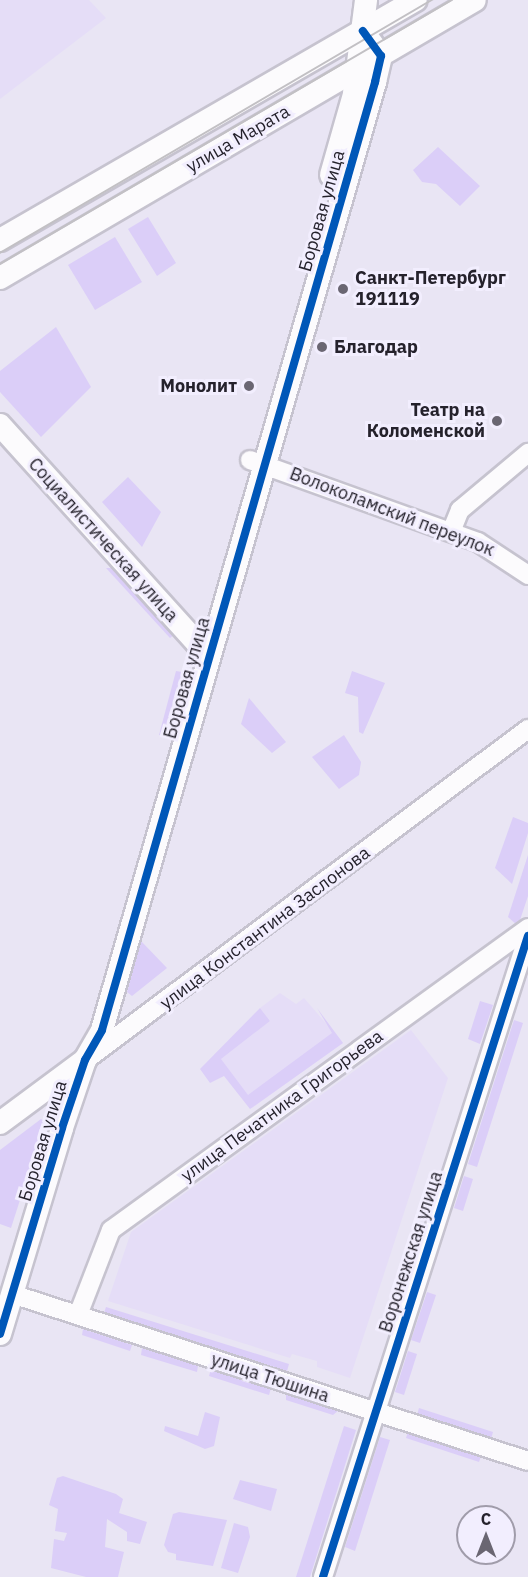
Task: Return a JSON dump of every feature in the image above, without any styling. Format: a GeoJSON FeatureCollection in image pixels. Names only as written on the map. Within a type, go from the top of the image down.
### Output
{"type":"FeatureCollection","features":[{"type":"Feature","properties":{"kind":"street","name":"Боровая улица"},"geometry":{"type":"LineString","coordinates":[[257,462],[358,70],[366,0]]}},
{"type":"Feature","properties":{"kind":"street","name":"улица Марата"},"geometry":{"type":"LineString","coordinates":[[0,240],[416,0]]}},
{"type":"Feature","properties":{"kind":"street","name":"улица Марата"},"geometry":{"type":"LineString","coordinates":[[0,278],[475,0]]}},
{"type":"Feature","properties":{"kind":"street"},"geometry":{"type":"LineString","coordinates":[[363,31],[381,56]]}},
{"type":"Feature","properties":{"kind":"street","name":"Боровая улица"},"geometry":{"type":"LineString","coordinates":[[0,1334],[85,1060],[86,1029],[381,56]]}},
{"type":"Feature","properties":{"kind":"street","name":"Социалистическая улица"},"geometry":{"type":"LineString","coordinates":[[0,425],[204,646]]}},
{"type":"Feature","properties":{"kind":"street"},"geometry":{"type":"LineString","coordinates":[[451,532],[460,510],[528,453]]}},
{"type":"Feature","properties":{"kind":"street","name":"Волоколамский переулок"},"geometry":{"type":"LineString","coordinates":[[257,462],[498,551],[528,574]]}},
{"type":"Feature","properties":{"kind":"street","name":"улица Константина Заслонова"},"geometry":{"type":"LineString","coordinates":[[0,1123],[528,729]]}},
{"type":"Feature","properties":{"kind":"street","name":"улица Печатника Григорьева"},"geometry":{"type":"LineString","coordinates":[[78,1316],[111,1230],[528,928]]}},
{"type":"Feature","properties":{"kind":"street","name":"Воронежская улица"},"geometry":{"type":"LineString","coordinates":[[323,1577],[375,1412],[521,984],[528,936]]}},
{"type":"Feature","properties":{"kind":"street","name":"улица Тюшина"},"geometry":{"type":"LineString","coordinates":[[12,1294],[528,1461]]}},
{"type":"Feature","properties":{"kind":"shaded area"},"geometry":{"type":"Polygon","coordinates":[[[0,0],[89,0],[106,18],[0,99],[0,0]]]}},
{"type":"Feature","properties":{"kind":"shaded area"},"geometry":{"type":"Polygon","coordinates":[[[438,147],[480,186],[460,206],[436,184],[422,182],[413,170],[438,147]]]}},
{"type":"Feature","properties":{"kind":"shaded area"},"geometry":{"type":"Polygon","coordinates":[[[148,217],[176,263],[157,276],[128,229],[148,217]]]}},
{"type":"Feature","properties":{"kind":"shaded area"},"geometry":{"type":"Polygon","coordinates":[[[115,237],[142,282],[95,310],[68,265],[115,237]]]}},
{"type":"Feature","properties":{"kind":"shaded area"},"geometry":{"type":"Polygon","coordinates":[[[56,327],[91,387],[41,437],[0,392],[0,371],[56,327]]]}},
{"type":"Feature","properties":{"kind":"shaded area"},"geometry":{"type":"Polygon","coordinates":[[[128,477],[161,512],[142,547],[102,502],[128,477]]]}},
{"type":"Feature","properties":{"kind":"shaded area"},"geometry":{"type":"Polygon","coordinates":[[[106,568],[112,568],[174,635],[170,638],[106,568]]]}},
{"type":"Feature","properties":{"kind":"shaded area"},"geometry":{"type":"Polygon","coordinates":[[[176,671],[182,672],[163,736],[159,735],[176,671]]]}},
{"type":"Feature","properties":{"kind":"shaded area"},"geometry":{"type":"Polygon","coordinates":[[[352,671],[385,683],[363,734],[359,732],[358,697],[345,693],[352,671]]]}},
{"type":"Feature","properties":{"kind":"shaded area"},"geometry":{"type":"Polygon","coordinates":[[[249,698],[286,742],[272,753],[241,724],[249,698]]]}},
{"type":"Feature","properties":{"kind":"shaded area"},"geometry":{"type":"Polygon","coordinates":[[[344,735],[361,762],[359,775],[339,789],[312,757],[344,735]]]}},
{"type":"Feature","properties":{"kind":"shaded area"},"geometry":{"type":"Polygon","coordinates":[[[513,817],[528,823],[528,833],[512,884],[495,868],[513,817]]]}},
{"type":"Feature","properties":{"kind":"shaded area"},"geometry":{"type":"Polygon","coordinates":[[[528,855],[528,896],[518,926],[508,917],[528,855]]]}},
{"type":"Feature","properties":{"kind":"shaded area"},"geometry":{"type":"Polygon","coordinates":[[[141,941],[167,968],[132,996],[127,992],[141,941]]]}},
{"type":"Feature","properties":{"kind":"shaded area"},"geometry":{"type":"Polygon","coordinates":[[[280,993],[296,1004],[304,998],[343,1043],[252,1108],[217,1062],[270,1021],[260,1008],[280,993]]]}},
{"type":"Feature","properties":{"kind":"shaded area"},"geometry":{"type":"Polygon","coordinates":[[[480,1001],[493,1005],[480,1044],[468,1039],[480,1001]]]}},
{"type":"Feature","properties":{"kind":"shaded area"},"geometry":{"type":"Polygon","coordinates":[[[260,1008],[270,1021],[221,1059],[248,1095],[332,1033],[317,1008],[343,1043],[250,1109],[224,1076],[210,1083],[200,1069],[260,1008]]]}},
{"type":"Feature","properties":{"kind":"shaded area"},"geometry":{"type":"Polygon","coordinates":[[[514,1020],[523,1023],[477,1167],[468,1164],[514,1020]]]}},
{"type":"Feature","properties":{"kind":"shaded area"},"geometry":{"type":"Polygon","coordinates":[[[411,1030],[448,1078],[350,1378],[317,1367],[317,1361],[292,1354],[290,1358],[108,1301],[131,1232],[411,1030]]]}},
{"type":"Feature","properties":{"kind":"shaded area"},"geometry":{"type":"Polygon","coordinates":[[[41,1119],[45,1122],[11,1228],[0,1224],[0,1150],[41,1119]]]}},
{"type":"Feature","properties":{"kind":"shaded area"},"geometry":{"type":"Polygon","coordinates":[[[464,1176],[473,1179],[463,1211],[454,1208],[464,1176]]]}},
{"type":"Feature","properties":{"kind":"shaded area"},"geometry":{"type":"Polygon","coordinates":[[[427,1292],[436,1295],[420,1343],[411,1340],[427,1292]]]}},
{"type":"Feature","properties":{"kind":"shaded area"},"geometry":{"type":"Polygon","coordinates":[[[106,1307],[289,1364],[287,1371],[104,1313],[106,1307]]]}},
{"type":"Feature","properties":{"kind":"shaded area"},"geometry":{"type":"Polygon","coordinates":[[[83,1329],[132,1345],[130,1351],[82,1335],[83,1329]]]}},
{"type":"Feature","properties":{"kind":"shaded area"},"geometry":{"type":"Polygon","coordinates":[[[142,1348],[198,1366],[197,1372],[141,1355],[142,1348]]]}},
{"type":"Feature","properties":{"kind":"shaded area"},"geometry":{"type":"Polygon","coordinates":[[[408,1351],[417,1354],[404,1395],[395,1392],[408,1351]]]}},
{"type":"Feature","properties":{"kind":"shaded area"},"geometry":{"type":"Polygon","coordinates":[[[211,1369],[271,1388],[269,1395],[209,1376],[211,1369]]]}},
{"type":"Feature","properties":{"kind":"shaded area"},"geometry":{"type":"Polygon","coordinates":[[[286,1394],[339,1410],[333,1415],[286,1400],[286,1394]]]}},
{"type":"Feature","properties":{"kind":"shaded area"},"geometry":{"type":"Polygon","coordinates":[[[419,1408],[493,1432],[491,1439],[417,1415],[419,1408]]]}},
{"type":"Feature","properties":{"kind":"shaded area"},"geometry":{"type":"Polygon","coordinates":[[[205,1412],[220,1417],[214,1446],[205,1449],[164,1431],[165,1426],[198,1436],[205,1412]]]}},
{"type":"Feature","properties":{"kind":"shaded area"},"geometry":{"type":"Polygon","coordinates":[[[344,1426],[356,1430],[310,1577],[296,1577],[344,1426]]]}},
{"type":"Feature","properties":{"kind":"shaded area"},"geometry":{"type":"Polygon","coordinates":[[[408,1432],[481,1456],[479,1462],[406,1438],[408,1432]]]}},
{"type":"Feature","properties":{"kind":"shaded area"},"geometry":{"type":"Polygon","coordinates":[[[380,1437],[390,1440],[355,1551],[345,1547],[380,1437]]]}},
{"type":"Feature","properties":{"kind":"shaded area"},"geometry":{"type":"Polygon","coordinates":[[[63,1476],[116,1494],[123,1499],[119,1513],[147,1522],[140,1544],[127,1541],[127,1532],[107,1519],[105,1547],[124,1552],[118,1577],[86,1577],[51,1568],[54,1539],[64,1541],[67,1533],[55,1531],[58,1509],[49,1505],[57,1478],[63,1476]]]}},
{"type":"Feature","properties":{"kind":"shaded area"},"geometry":{"type":"Polygon","coordinates":[[[240,1480],[277,1489],[271,1511],[233,1499],[240,1480]]]}},
{"type":"Feature","properties":{"kind":"shaded area"},"geometry":{"type":"Polygon","coordinates":[[[179,1512],[227,1520],[213,1566],[176,1560],[176,1554],[168,1552],[164,1545],[173,1514],[179,1512]]]}},
{"type":"Feature","properties":{"kind":"shaded area"},"geometry":{"type":"Polygon","coordinates":[[[234,1523],[248,1527],[250,1537],[238,1573],[221,1568],[234,1523]]]}},
{"type":"Feature","properties":{"kind":"tram line"},"geometry":{"type":"LineString","coordinates":[[0,253],[432,0]]}},
{"type":"Feature","properties":{"kind":"tram line"},"geometry":{"type":"LineString","coordinates":[[0,264],[452,0]]}},
{"type":"Feature","properties":{"kind":"cycle path"},"geometry":{"type":"LineString","coordinates":[[0,1334],[62,1128],[85,1060],[102,1030],[375,82],[381,56],[363,31]]}},
{"type":"Feature","properties":{"kind":"cycle path"},"geometry":{"type":"LineString","coordinates":[[323,1577],[528,936]]}},
{"type":"Feature","properties":{"kind":"place","name":"Санкт-Петербург 191119"},"geometry":{"type":"Point","coordinates":[343,289]}},
{"type":"Feature","properties":{"kind":"place","name":"Благодар"},"geometry":{"type":"Point","coordinates":[322,347]}},
{"type":"Feature","properties":{"kind":"place","name":"Монолит"},"geometry":{"type":"Point","coordinates":[249,386]}},
{"type":"Feature","properties":{"kind":"place","name":"Театр на Коломенской"},"geometry":{"type":"Point","coordinates":[497,421]}}]}
